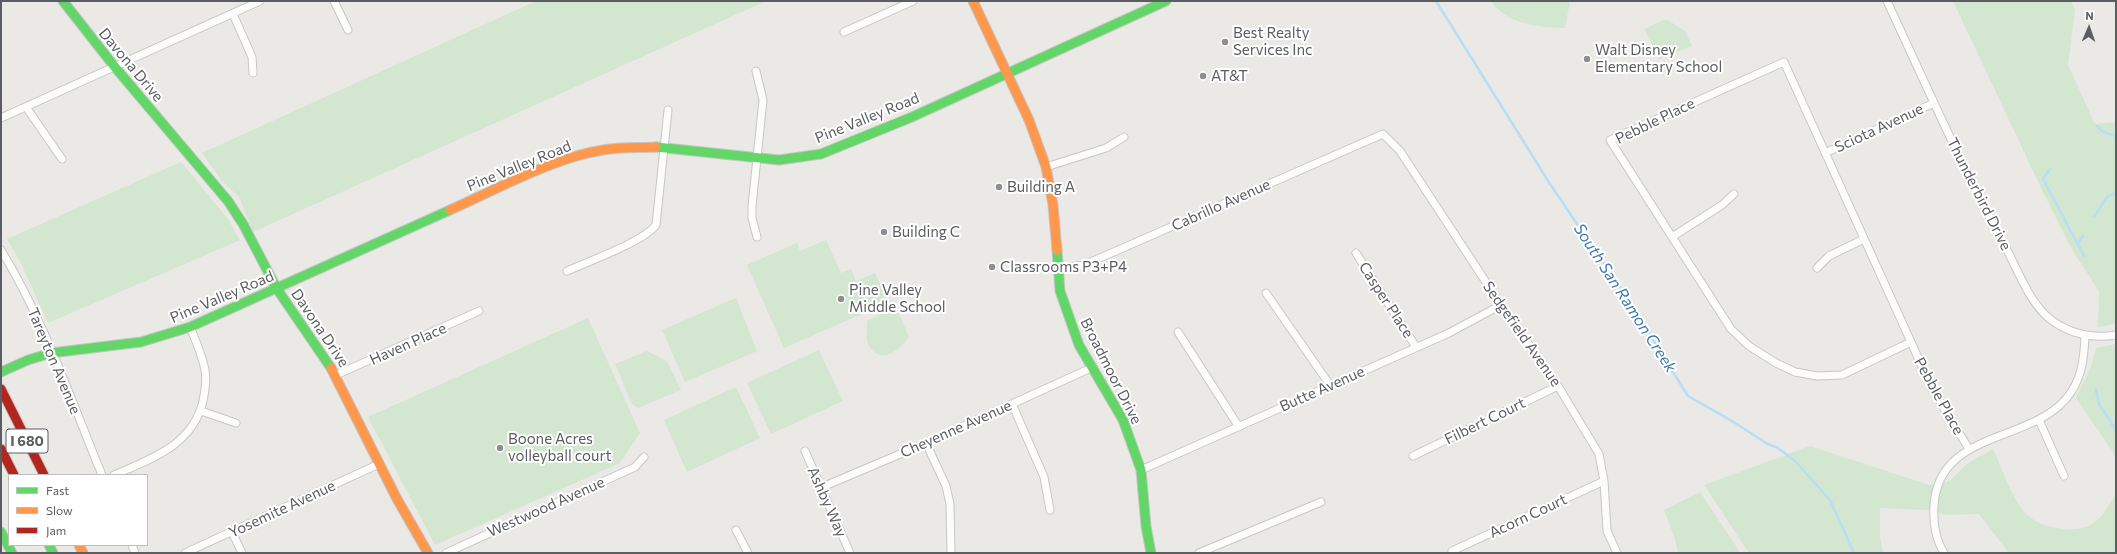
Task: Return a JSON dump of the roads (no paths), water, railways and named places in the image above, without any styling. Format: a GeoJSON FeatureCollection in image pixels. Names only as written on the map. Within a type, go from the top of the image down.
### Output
{"type":"FeatureCollection","features":[{"type":"Feature","properties":{"kind":"main road","name":"Davona Drive"},"geometry":{"type":"LineString","coordinates":[[63,1],[114,66],[228,201],[243,224],[277,288],[336,375],[354,408],[397,500],[428,553]]}},
{"type":"Feature","properties":{"kind":"main road","name":"Broadmoor Drive"},"geometry":{"type":"LineString","coordinates":[[973,1],[1005,73],[1029,120],[1046,167],[1053,205],[1060,291],[1080,345],[1091,368],[1123,420],[1141,470],[1146,526],[1151,553]]}},
{"type":"Feature","properties":{"kind":"main road","name":"Pine Valley Road"},"geometry":{"type":"LineString","coordinates":[[1,372],[28,360],[51,353],[141,342],[190,327],[527,175],[575,157],[603,150],[629,148],[664,148],[779,160],[821,154],[912,117],[1005,73],[1166,1]]}},
{"type":"Feature","properties":{"kind":"main road","name":"I 680"},"geometry":{"type":"LineString","coordinates":[[1,389],[44,474]]}},
{"type":"Feature","properties":{"kind":"main road","name":"I 680"},"geometry":{"type":"LineString","coordinates":[[1,449],[14,474]]}},
{"type":"Feature","properties":{"kind":"main road"},"geometry":{"type":"LineString","coordinates":[[1,532],[8,545]]}},
{"type":"Feature","properties":{"kind":"street"},"geometry":{"type":"LineString","coordinates":[[1,118],[260,1]]}},
{"type":"Feature","properties":{"kind":"street"},"geometry":{"type":"LineString","coordinates":[[334,1],[348,30]]}},
{"type":"Feature","properties":{"kind":"street"},"geometry":{"type":"LineString","coordinates":[[844,32],[913,1]]}},
{"type":"Feature","properties":{"kind":"street","name":"Thunderbird Drive"},"geometry":{"type":"LineString","coordinates":[[1887,1],[1986,211],[2037,305],[2050,319],[2069,330],[2085,336],[2106,337],[2116,335]]}},
{"type":"Feature","properties":{"kind":"street"},"geometry":{"type":"LineString","coordinates":[[233,14],[252,57],[254,73]]}},
{"type":"Feature","properties":{"kind":"street","name":"Pebble Place"},"geometry":{"type":"LineString","coordinates":[[1911,342],[1842,375],[1816,376],[1795,372],[1776,363],[1749,346],[1731,329],[1610,140],[1784,62],[1911,342],[1932,389],[1969,449]]}},
{"type":"Feature","properties":{"kind":"street"},"geometry":{"type":"LineString","coordinates":[[756,71],[763,100],[752,206],[752,218],[757,237]]}},
{"type":"Feature","properties":{"kind":"street","name":"Sciota Avenue"},"geometry":{"type":"LineString","coordinates":[[1825,153],[1934,103]]}},
{"type":"Feature","properties":{"kind":"street"},"geometry":{"type":"LineString","coordinates":[[26,107],[62,160]]}},
{"type":"Feature","properties":{"kind":"street"},"geometry":{"type":"LineString","coordinates":[[567,271],[652,231],[656,225],[668,110]]}},
{"type":"Feature","properties":{"kind":"street","name":"Cabrillo Avenue"},"geometry":{"type":"LineString","coordinates":[[1058,269],[1084,265],[1383,134]]}},
{"type":"Feature","properties":{"kind":"street","name":"Sedgefield Avenue"},"geometry":{"type":"LineString","coordinates":[[1383,134],[1400,151],[1501,305],[1558,386],[1599,454],[1604,481],[1607,531],[1617,553]]}},
{"type":"Feature","properties":{"kind":"street"},"geometry":{"type":"LineString","coordinates":[[1046,167],[1106,148],[1124,137]]}},
{"type":"Feature","properties":{"kind":"street"},"geometry":{"type":"LineString","coordinates":[[1672,237],[1722,205],[1734,194]]}},
{"type":"Feature","properties":{"kind":"street"},"geometry":{"type":"LineString","coordinates":[[1817,268],[1829,256],[1864,239]]}},
{"type":"Feature","properties":{"kind":"street","name":"Tareyton Avenue"},"geometry":{"type":"LineString","coordinates":[[1,250],[15,273],[51,353],[102,474]]}},
{"type":"Feature","properties":{"kind":"street","name":"Casper Place"},"geometry":{"type":"LineString","coordinates":[[1356,253],[1416,346]]}},
{"type":"Feature","properties":{"kind":"street"},"geometry":{"type":"LineString","coordinates":[[1266,293],[1330,385]]}},
{"type":"Feature","properties":{"kind":"street","name":"Butte Avenue"},"geometry":{"type":"LineString","coordinates":[[1141,470],[1416,346],[1449,333],[1501,305]]}},
{"type":"Feature","properties":{"kind":"street","name":"Haven Place"},"geometry":{"type":"LineString","coordinates":[[336,375],[479,311]]}},
{"type":"Feature","properties":{"kind":"street"},"geometry":{"type":"LineString","coordinates":[[116,474],[161,455],[178,443],[191,429],[201,411],[206,390],[205,372],[190,327]]}},
{"type":"Feature","properties":{"kind":"street"},"geometry":{"type":"LineString","coordinates":[[1178,332],[1239,427]]}},
{"type":"Feature","properties":{"kind":"street"},"geometry":{"type":"LineString","coordinates":[[1944,553],[1934,531],[1934,500],[1941,476],[1956,458],[1969,449],[2039,420],[2054,410],[2066,398],[2078,380],[2084,358],[2085,336]]}},
{"type":"Feature","properties":{"kind":"street","name":"Cheyenne Avenue"},"geometry":{"type":"LineString","coordinates":[[820,488],[926,443],[1091,368]]}},
{"type":"Feature","properties":{"kind":"street","name":"Filbert Court"},"geometry":{"type":"LineString","coordinates":[[1413,456],[1558,386]]}},
{"type":"Feature","properties":{"kind":"street"},"geometry":{"type":"LineString","coordinates":[[1012,404],[1044,477],[1050,510]]}},
{"type":"Feature","properties":{"kind":"street"},"geometry":{"type":"LineString","coordinates":[[201,411],[236,423]]}},
{"type":"Feature","properties":{"kind":"street"},"geometry":{"type":"LineString","coordinates":[[2039,420],[2064,476]]}},
{"type":"Feature","properties":{"kind":"street"},"geometry":{"type":"LineString","coordinates":[[926,443],[946,486],[950,504],[951,553]]}},
{"type":"Feature","properties":{"kind":"street","name":"Ashby Way"},"geometry":{"type":"LineString","coordinates":[[805,451],[820,488],[850,553]]}},
{"type":"Feature","properties":{"kind":"street","name":"Westwood Avenue"},"geometry":{"type":"LineString","coordinates":[[446,553],[635,467],[644,457]]}},
{"type":"Feature","properties":{"kind":"street","name":"Yosemite Avenue"},"geometry":{"type":"LineString","coordinates":[[185,553],[379,464]]}},
{"type":"Feature","properties":{"kind":"street","name":"Acorn Court"},"geometry":{"type":"LineString","coordinates":[[1452,551],[1604,481]]}},
{"type":"Feature","properties":{"kind":"street"},"geometry":{"type":"LineString","coordinates":[[1199,553],[1322,502]]}},
{"type":"Feature","properties":{"kind":"street"},"geometry":{"type":"LineString","coordinates":[[736,530],[748,553]]}},
{"type":"Feature","properties":{"kind":"street"},"geometry":{"type":"LineString","coordinates":[[232,532],[242,553]]}},
{"type":"Feature","properties":{"kind":"waterway","name":"South San Ramon Creek"},"geometry":{"type":"LineString","coordinates":[[1436,1],[1550,184],[1620,287],[1688,396],[1732,421],[1766,443],[1778,448],[1795,461],[1830,500],[1854,553]]}},
{"type":"Feature","properties":{"kind":"waterway"},"geometry":{"type":"LineString","coordinates":[[2097,126],[2103,132],[2116,136]]}},
{"type":"Feature","properties":{"kind":"waterway"},"geometry":{"type":"LineString","coordinates":[[2050,169],[2043,179],[2084,256]]}},
{"type":"Feature","properties":{"kind":"waterway"},"geometry":{"type":"LineString","coordinates":[[2094,217],[2107,197],[2116,193]]}},
{"type":"Feature","properties":{"kind":"waterway"},"geometry":{"type":"LineString","coordinates":[[2078,243],[2083,236]]}},
{"type":"Feature","properties":{"kind":"waterway"},"geometry":{"type":"LineString","coordinates":[[2096,390],[2099,404],[2116,430]]}},
{"type":"Feature","properties":{"kind":"place","name":"Best Realty Services Inc"},"geometry":{"type":"Point","coordinates":[1225,42]}},
{"type":"Feature","properties":{"kind":"place","name":"Walt Disney Elementary School"},"geometry":{"type":"Point","coordinates":[1587,59]}},
{"type":"Feature","properties":{"kind":"place","name":"AT&T"},"geometry":{"type":"Point","coordinates":[1203,76]}},
{"type":"Feature","properties":{"kind":"place","name":"Building A"},"geometry":{"type":"Point","coordinates":[999,187]}},
{"type":"Feature","properties":{"kind":"place","name":"Building C"},"geometry":{"type":"Point","coordinates":[884,232]}},
{"type":"Feature","properties":{"kind":"place","name":"Classrooms P3+P4"},"geometry":{"type":"Point","coordinates":[992,267]}},
{"type":"Feature","properties":{"kind":"place","name":"Pine Valley Middle School"},"geometry":{"type":"Point","coordinates":[841,299]}},
{"type":"Feature","properties":{"kind":"place","name":"Boone Acres volleyball court"},"geometry":{"type":"Point","coordinates":[500,448]}}]}
